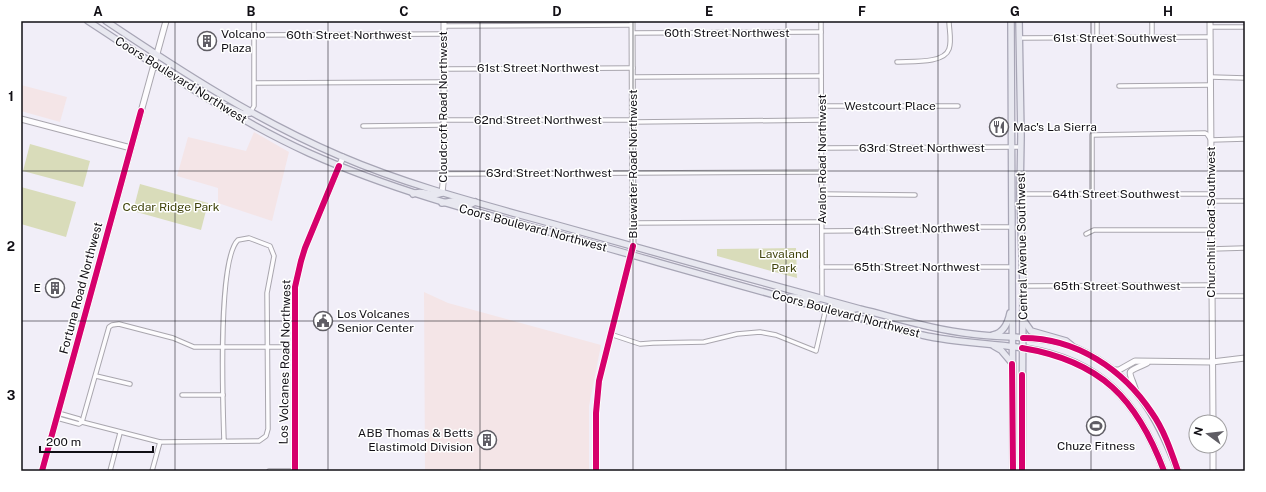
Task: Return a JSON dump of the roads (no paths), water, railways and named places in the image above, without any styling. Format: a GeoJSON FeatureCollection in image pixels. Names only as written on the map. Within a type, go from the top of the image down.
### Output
{"type":"FeatureCollection","features":[{"type":"Feature","properties":{"kind":"main road","name":"Coors Boulevard Northwest"},"geometry":{"type":"LineString","coordinates":[[88,21],[154,65],[223,108],[264,130],[339,166],[413,194],[786,298],[942,339],[1022,348],[1072,361],[1088,369],[1109,384],[1138,416],[1152,440],[1164,471]]}},
{"type":"Feature","properties":{"kind":"main road","name":"Coors Boulevard Northwest"},"geometry":{"type":"LineString","coordinates":[[106,21],[250,113],[342,157],[442,193],[858,308],[945,330],[987,336],[1023,338],[1058,343],[1076,348]]}},
{"type":"Feature","properties":{"kind":"main road"},"geometry":{"type":"LineString","coordinates":[[1011,21],[1013,471]]}},
{"type":"Feature","properties":{"kind":"main road","name":"Central Avenue Southwest"},"geometry":{"type":"LineString","coordinates":[[1019,21],[1021,147],[1020,194],[1023,286],[1022,471]]}},
{"type":"Feature","properties":{"kind":"main road"},"geometry":{"type":"LineString","coordinates":[[223,108],[228,106],[243,114],[250,113]]}},
{"type":"Feature","properties":{"kind":"main road"},"geometry":{"type":"LineString","coordinates":[[264,130],[271,129],[288,136],[296,136]]}},
{"type":"Feature","properties":{"kind":"main road"},"geometry":{"type":"LineString","coordinates":[[413,194],[418,191],[436,196],[442,193]]}},
{"type":"Feature","properties":{"kind":"main road"},"geometry":{"type":"LineString","coordinates":[[442,203],[453,201],[469,205],[475,202]]}},
{"type":"Feature","properties":{"kind":"main road"},"geometry":{"type":"LineString","coordinates":[[786,298],[797,296],[811,300],[822,297]]}},
{"type":"Feature","properties":{"kind":"main road"},"geometry":{"type":"LineString","coordinates":[[987,336],[998,334],[1004,328],[1013,303]]}},
{"type":"Feature","properties":{"kind":"main road"},"geometry":{"type":"LineString","coordinates":[[826,308],[834,306],[852,310],[858,308]]}},
{"type":"Feature","properties":{"kind":"main road"},"geometry":{"type":"LineString","coordinates":[[1023,319],[1030,331],[1066,341],[1113,370],[1136,391],[1160,426],[1178,471]]}},
{"type":"Feature","properties":{"kind":"main road"},"geometry":{"type":"LineString","coordinates":[[942,339],[945,330]]}},
{"type":"Feature","properties":{"kind":"main road"},"geometry":{"type":"LineString","coordinates":[[992,345],[1001,350],[1012,364]]}},
{"type":"Feature","properties":{"kind":"street","name":"Fortuna Road Northwest"},"geometry":{"type":"LineString","coordinates":[[42,471],[166,21]]}},
{"type":"Feature","properties":{"kind":"street"},"geometry":{"type":"LineString","coordinates":[[250,113],[254,106],[254,21]]}},
{"type":"Feature","properties":{"kind":"street","name":"Avalon Road Northwest"},"geometry":{"type":"LineString","coordinates":[[822,21],[822,297]]}},
{"type":"Feature","properties":{"kind":"street"},"geometry":{"type":"LineString","coordinates":[[897,62],[936,60],[946,55],[950,42],[949,21]]}},
{"type":"Feature","properties":{"kind":"street"},"geometry":{"type":"LineString","coordinates":[[1097,21],[1097,38]]}},
{"type":"Feature","properties":{"kind":"street"},"geometry":{"type":"LineString","coordinates":[[1152,21],[1152,38]]}},
{"type":"Feature","properties":{"kind":"street"},"geometry":{"type":"LineString","coordinates":[[444,23],[632,23]]}},
{"type":"Feature","properties":{"kind":"street","name":"Cloudcroft Road Northwest"},"geometry":{"type":"LineString","coordinates":[[442,193],[444,174],[444,23]]}},
{"type":"Feature","properties":{"kind":"street","name":"Bluewater Road Northwest"},"geometry":{"type":"LineString","coordinates":[[596,471],[597,400],[602,366],[633,246],[632,23]]}},
{"type":"Feature","properties":{"kind":"street"},"geometry":{"type":"LineString","coordinates":[[1210,24],[1245,27]]}},
{"type":"Feature","properties":{"kind":"street","name":"Churchhill Road Southwest"},"geometry":{"type":"LineString","coordinates":[[1210,24],[1213,414]]}},
{"type":"Feature","properties":{"kind":"street","name":"60th Street Northwest"},"geometry":{"type":"LineString","coordinates":[[632,33],[821,32]]}},
{"type":"Feature","properties":{"kind":"street","name":"60th Street Northwest"},"geometry":{"type":"LineString","coordinates":[[254,35],[444,34]]}},
{"type":"Feature","properties":{"kind":"street","name":"61st Street Southwest"},"geometry":{"type":"LineString","coordinates":[[1019,38],[1210,37]]}},
{"type":"Feature","properties":{"kind":"street","name":"61st Street Northwest"},"geometry":{"type":"LineString","coordinates":[[444,69],[633,68]]}},
{"type":"Feature","properties":{"kind":"street"},"geometry":{"type":"LineString","coordinates":[[633,77],[821,76]]}},
{"type":"Feature","properties":{"kind":"street"},"geometry":{"type":"LineString","coordinates":[[1210,77],[1245,78]]}},
{"type":"Feature","properties":{"kind":"street"},"geometry":{"type":"LineString","coordinates":[[254,83],[443,82]]}},
{"type":"Feature","properties":{"kind":"street"},"geometry":{"type":"LineString","coordinates":[[1119,86],[1211,85]]}},
{"type":"Feature","properties":{"kind":"street","name":"Westcourt Place"},"geometry":{"type":"LineString","coordinates":[[822,106],[958,106]]}},
{"type":"Feature","properties":{"kind":"street"},"geometry":{"type":"LineString","coordinates":[[21,118],[131,148]]}},
{"type":"Feature","properties":{"kind":"street","name":"62nd Street Northwest"},"geometry":{"type":"LineString","coordinates":[[363,126],[444,123],[822,120]]}},
{"type":"Feature","properties":{"kind":"street"},"geometry":{"type":"LineString","coordinates":[[1092,194],[1092,135],[1205,133],[1211,140],[1245,139]]}},
{"type":"Feature","properties":{"kind":"street","name":"63rd Street Northwest"},"geometry":{"type":"LineString","coordinates":[[822,148],[1021,147]]}},
{"type":"Feature","properties":{"kind":"street","name":"Los Volcanes Road Northwest"},"geometry":{"type":"LineString","coordinates":[[295,471],[295,287],[301,261],[342,157]]}},
{"type":"Feature","properties":{"kind":"street","name":"63rd Street Northwest"},"geometry":{"type":"LineString","coordinates":[[444,174],[822,172]]}},
{"type":"Feature","properties":{"kind":"street"},"geometry":{"type":"LineString","coordinates":[[822,194],[915,195]]}},
{"type":"Feature","properties":{"kind":"street","name":"64th Street Southwest"},"geometry":{"type":"LineString","coordinates":[[1020,194],[1212,194]]}},
{"type":"Feature","properties":{"kind":"street"},"geometry":{"type":"LineString","coordinates":[[1212,201],[1245,201]]}},
{"type":"Feature","properties":{"kind":"street"},"geometry":{"type":"LineString","coordinates":[[633,223],[822,222]]}},
{"type":"Feature","properties":{"kind":"street","name":"64th Street Northwest"},"geometry":{"type":"LineString","coordinates":[[822,231],[944,230],[970,227],[1012,226]]}},
{"type":"Feature","properties":{"kind":"street"},"geometry":{"type":"LineString","coordinates":[[1086,234],[1094,230],[1212,230]]}},
{"type":"Feature","properties":{"kind":"street"},"geometry":{"type":"LineString","coordinates":[[57,416],[79,419],[82,422],[120,433],[160,442],[259,441],[266,436],[268,429],[267,293],[274,256],[270,246],[258,240],[243,238],[238,240],[232,248],[223,305],[224,441]]}},
{"type":"Feature","properties":{"kind":"street"},"geometry":{"type":"LineString","coordinates":[[1212,249],[1245,248]]}},
{"type":"Feature","properties":{"kind":"street","name":"65th Street Northwest"},"geometry":{"type":"LineString","coordinates":[[822,267],[1012,267]]}},
{"type":"Feature","properties":{"kind":"street","name":"65th Street Southwest"},"geometry":{"type":"LineString","coordinates":[[1023,286],[1211,285]]}},
{"type":"Feature","properties":{"kind":"street"},"geometry":{"type":"LineString","coordinates":[[1212,296],[1245,296]]}},
{"type":"Feature","properties":{"kind":"street"},"geometry":{"type":"LineString","coordinates":[[610,334],[633,342],[647,344],[704,342],[737,334],[760,332],[776,335],[816,351],[826,308]]}},
{"type":"Feature","properties":{"kind":"street"},"geometry":{"type":"LineString","coordinates":[[82,422],[109,327],[112,325],[119,324],[173,338],[194,347],[294,347]]}},
{"type":"Feature","properties":{"kind":"street"},"geometry":{"type":"LineString","coordinates":[[1113,370],[1119,370],[1135,361],[1147,363],[1212,362],[1245,359]]}},
{"type":"Feature","properties":{"kind":"street"},"geometry":{"type":"LineString","coordinates":[[1136,391],[1130,377],[1130,371],[1134,367],[1147,363]]}},
{"type":"Feature","properties":{"kind":"street"},"geometry":{"type":"LineString","coordinates":[[96,376],[130,384]]}},
{"type":"Feature","properties":{"kind":"street"},"geometry":{"type":"LineString","coordinates":[[182,395],[223,395]]}},
{"type":"Feature","properties":{"kind":"street"},"geometry":{"type":"LineString","coordinates":[[110,471],[120,433]]}},
{"type":"Feature","properties":{"kind":"street"},"geometry":{"type":"LineString","coordinates":[[152,471],[160,442]]}},
{"type":"Feature","properties":{"kind":"street"},"geometry":{"type":"LineString","coordinates":[[1213,454],[1213,471]]}},
{"type":"Feature","properties":{"kind":"street"},"geometry":{"type":"LineString","coordinates":[[269,471],[295,471]]}},
{"type":"Feature","properties":{"kind":"place","name":"Volcano Plaza"},"geometry":{"type":"Point","coordinates":[207,41]}},
{"type":"Feature","properties":{"kind":"place","name":"Mac's La Sierra"},"geometry":{"type":"Point","coordinates":[999,127]}},
{"type":"Feature","properties":{"kind":"place","name":"E"},"geometry":{"type":"Point","coordinates":[55,288]}},
{"type":"Feature","properties":{"kind":"place","name":"Los Volcanes Senior Center"},"geometry":{"type":"Point","coordinates":[323,321]}},
{"type":"Feature","properties":{"kind":"place","name":"Chuze Fitness"},"geometry":{"type":"Point","coordinates":[1096,426]}},
{"type":"Feature","properties":{"kind":"place","name":"ABB Thomas & Betts Elastimold Division"},"geometry":{"type":"Point","coordinates":[487,440]}},
{"type":"Feature","properties":{"kind":"park label","name":"Cedar Ridge Park"},"geometry":{"type":"Point","coordinates":[171,207]}},
{"type":"Feature","properties":{"kind":"park label","name":"Lavaland Park"},"geometry":{"type":"Point","coordinates":[784,261]}}]}
